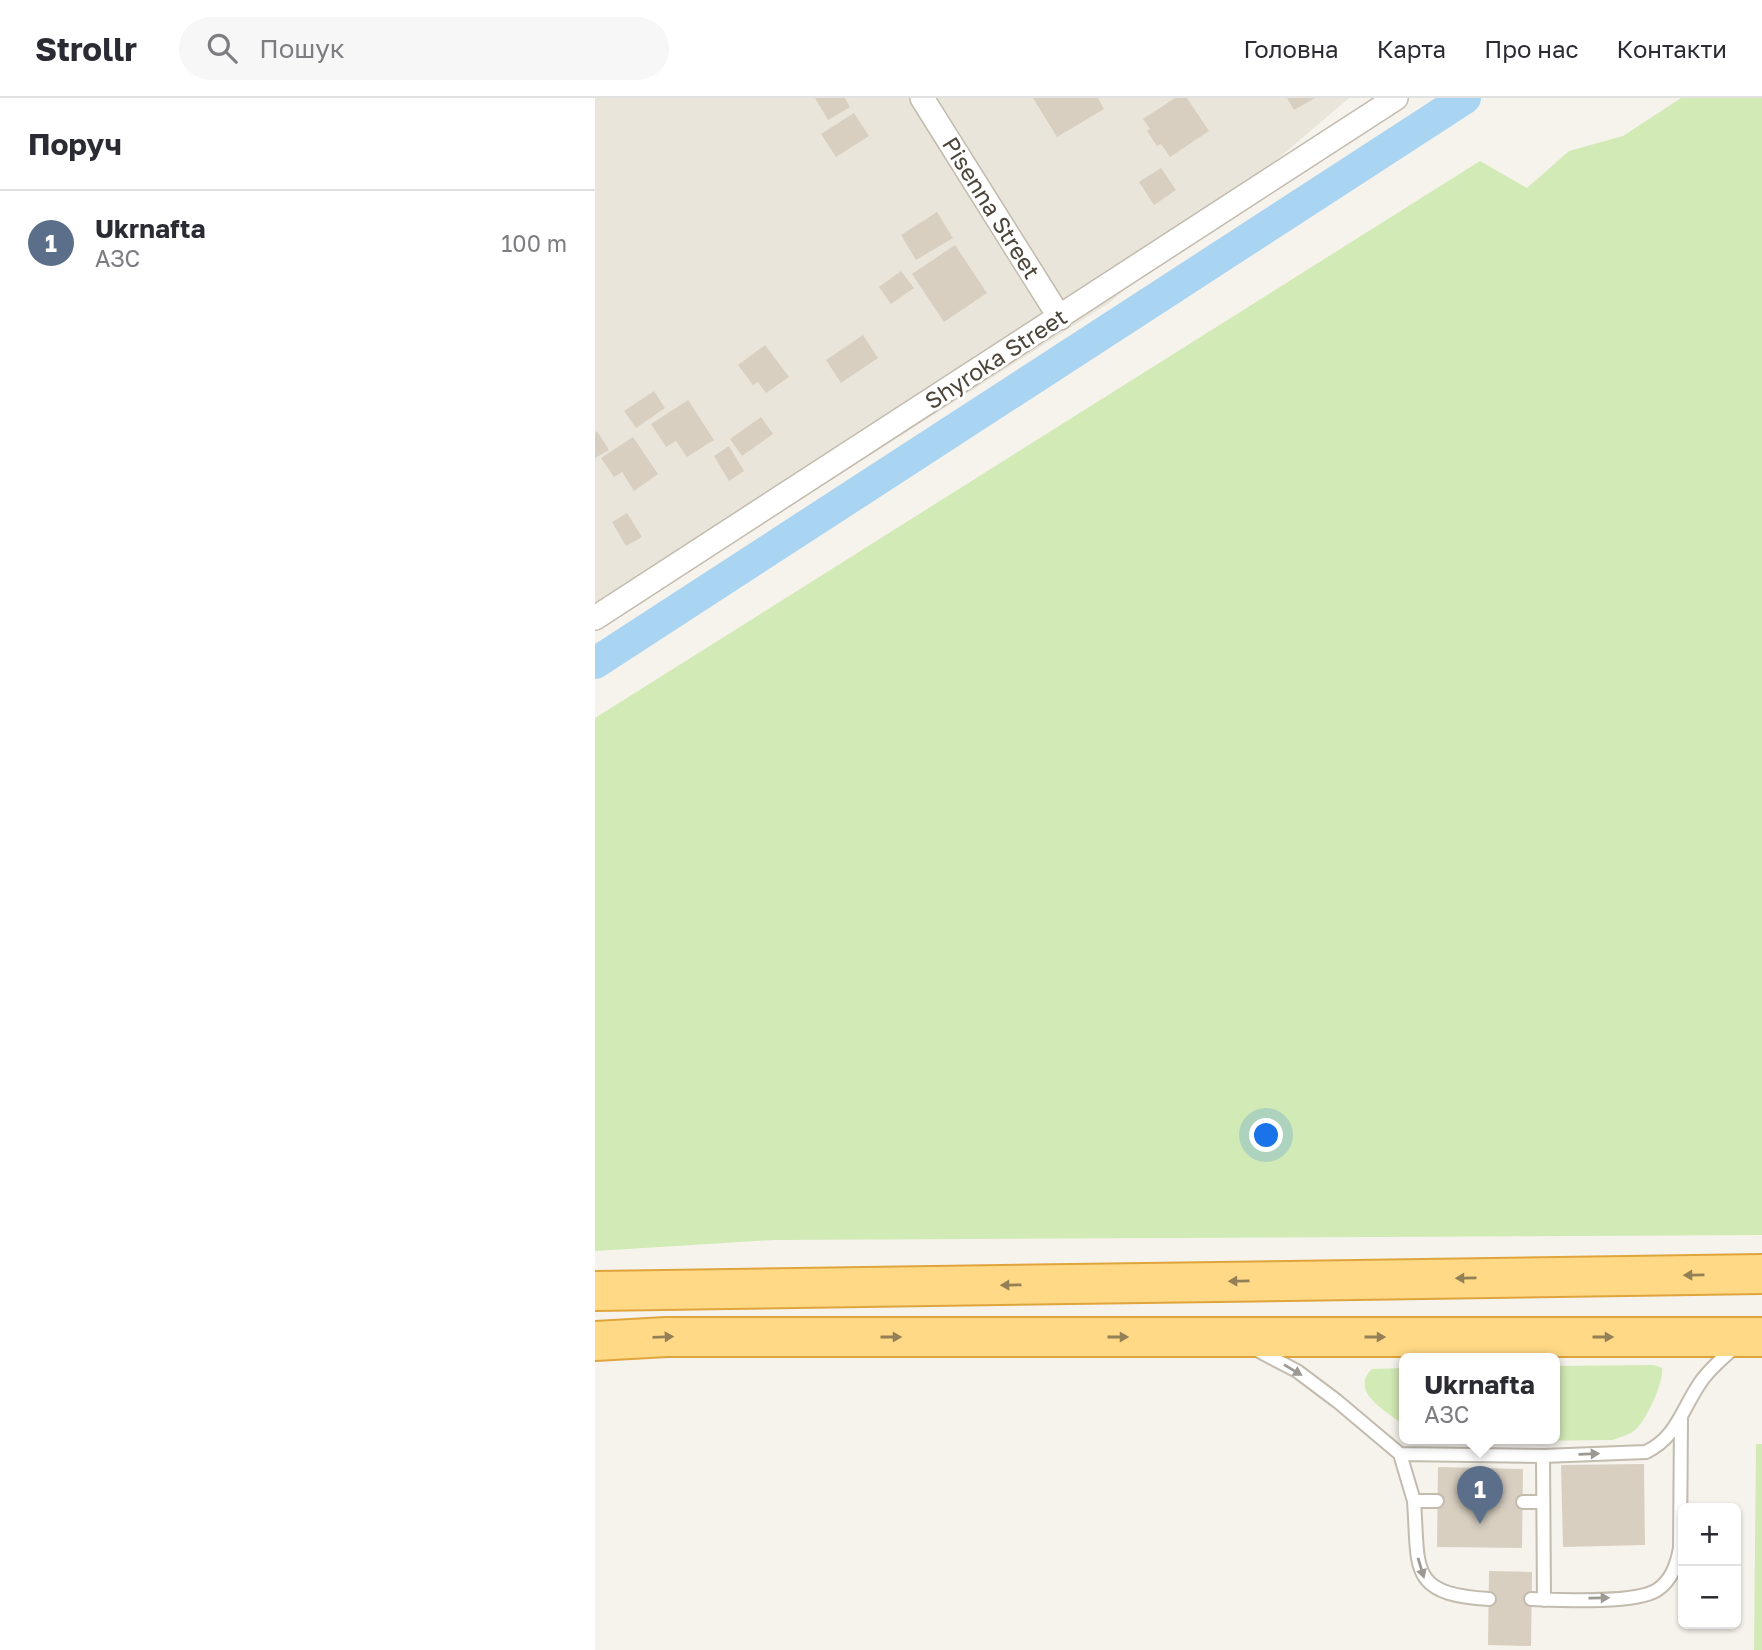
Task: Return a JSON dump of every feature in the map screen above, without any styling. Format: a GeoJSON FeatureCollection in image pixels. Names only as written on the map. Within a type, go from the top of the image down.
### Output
{"type":"FeatureCollection","features":[{"type":"Feature","properties":{"kind":"highway"},"geometry":{"type":"LineString","coordinates":[[595,1291],[1762,1274]]}},
{"type":"Feature","properties":{"kind":"highway"},"geometry":{"type":"LineString","coordinates":[[595,1342],[666,1337],[1754,1337]]}},
{"type":"Feature","properties":{"kind":"street","name":"Pisenna Street"},"geometry":{"type":"LineString","coordinates":[[922,98],[1060,318]]}},
{"type":"Feature","properties":{"kind":"street","name":"Shyroka Street"},"geometry":{"type":"LineString","coordinates":[[595,618],[1396,98]]}},
{"type":"Feature","properties":{"kind":"lane"},"geometry":{"type":"LineString","coordinates":[[1234,1337],[1297,1371],[1400,1454],[1414,1501],[1418,1563],[1425,1580],[1438,1590],[1457,1597],[1489,1599]]}},
{"type":"Feature","properties":{"kind":"lane"},"geometry":{"type":"LineString","coordinates":[[1400,1454],[1543,1456],[1646,1452],[1658,1447],[1681,1419],[1699,1384],[1712,1368],[1754,1337]]}},
{"type":"Feature","properties":{"kind":"lane"},"geometry":{"type":"LineString","coordinates":[[1543,1456],[1537,1600],[1636,1598],[1657,1590],[1671,1577],[1677,1563],[1680,1548],[1681,1419]]}},
{"type":"Feature","properties":{"kind":"lane"},"geometry":{"type":"LineString","coordinates":[[1414,1501],[1437,1501]]}},
{"type":"Feature","properties":{"kind":"lane"},"geometry":{"type":"LineString","coordinates":[[1523,1502],[1543,1502]]}},
{"type":"Feature","properties":{"kind":"shaded area"},"geometry":{"type":"Polygon","coordinates":[[[595,98],[1349,98],[1109,303],[825,484],[595,621],[595,98]]]}},
{"type":"Feature","properties":{"kind":"green space"},"geometry":{"type":"Polygon","coordinates":[[[1681,98],[1762,98],[1762,1235],[774,1240],[595,1251],[595,718],[1480,161],[1527,188],[1569,151],[1623,136],[1681,98]]]}},
{"type":"Feature","properties":{"kind":"green space"},"geometry":{"type":"Polygon","coordinates":[[[1654,1365],[1662,1368],[1662,1374],[1650,1408],[1637,1428],[1628,1434],[1612,1440],[1560,1441],[1560,1366],[1654,1365]]]}},
{"type":"Feature","properties":{"kind":"green space"},"geometry":{"type":"Polygon","coordinates":[[[1399,1368],[1399,1422],[1367,1393],[1366,1377],[1372,1369],[1399,1368]]]}},
{"type":"Feature","properties":{"kind":"green space"},"geometry":{"type":"Polygon","coordinates":[[[1756,1444],[1762,1444],[1762,1650],[1754,1650],[1756,1444]]]}},
{"type":"Feature","properties":{"kind":"building"},"geometry":{"type":"Polygon","coordinates":[[[815,98],[845,98],[850,107],[828,120],[815,98]]]}},
{"type":"Feature","properties":{"kind":"building"},"geometry":{"type":"Polygon","coordinates":[[[1033,98],[1098,98],[1104,109],[1057,137],[1033,98]]]}},
{"type":"Feature","properties":{"kind":"building"},"geometry":{"type":"Polygon","coordinates":[[[1175,98],[1187,98],[1209,131],[1170,157],[1161,144],[1157,146],[1143,119],[1175,98]]]}},
{"type":"Feature","properties":{"kind":"building"},"geometry":{"type":"Polygon","coordinates":[[[1287,98],[1315,98],[1294,110],[1287,98]]]}},
{"type":"Feature","properties":{"kind":"building"},"geometry":{"type":"Polygon","coordinates":[[[854,113],[869,136],[836,157],[821,134],[854,113]]]}},
{"type":"Feature","properties":{"kind":"building"},"geometry":{"type":"Polygon","coordinates":[[[1161,168],[1176,190],[1154,205],[1139,182],[1161,168]]]}},
{"type":"Feature","properties":{"kind":"building"},"geometry":{"type":"Polygon","coordinates":[[[937,212],[953,238],[916,260],[901,235],[937,212]]]}},
{"type":"Feature","properties":{"kind":"building"},"geometry":{"type":"Polygon","coordinates":[[[955,245],[987,293],[944,322],[912,274],[955,245]]]}},
{"type":"Feature","properties":{"kind":"building"},"geometry":{"type":"Polygon","coordinates":[[[901,271],[914,288],[891,304],[879,287],[901,271]]]}},
{"type":"Feature","properties":{"kind":"building"},"geometry":{"type":"Polygon","coordinates":[[[863,335],[878,358],[841,383],[826,360],[863,335]]]}},
{"type":"Feature","properties":{"kind":"building"},"geometry":{"type":"Polygon","coordinates":[[[765,345],[789,377],[766,393],[758,382],[753,385],[738,365],[765,345]]]}},
{"type":"Feature","properties":{"kind":"building"},"geometry":{"type":"Polygon","coordinates":[[[654,391],[665,408],[636,428],[624,411],[654,391]]]}},
{"type":"Feature","properties":{"kind":"building"},"geometry":{"type":"Polygon","coordinates":[[[688,400],[714,440],[687,457],[676,441],[666,447],[651,424],[688,400]]]}},
{"type":"Feature","properties":{"kind":"building"},"geometry":{"type":"Polygon","coordinates":[[[761,417],[773,434],[742,456],[730,439],[761,417]]]}},
{"type":"Feature","properties":{"kind":"building"},"geometry":{"type":"Polygon","coordinates":[[[597,431],[609,450],[595,458],[595,433],[597,431]]]}},
{"type":"Feature","properties":{"kind":"building"},"geometry":{"type":"Polygon","coordinates":[[[633,437],[658,474],[634,491],[622,472],[614,477],[601,458],[633,437]]]}},
{"type":"Feature","properties":{"kind":"building"},"geometry":{"type":"Polygon","coordinates":[[[729,446],[744,471],[729,481],[714,456],[729,446]]]}},
{"type":"Feature","properties":{"kind":"building"},"geometry":{"type":"Polygon","coordinates":[[[627,513],[642,537],[626,546],[612,522],[627,513]]]}},
{"type":"Feature","properties":{"kind":"building"},"geometry":{"type":"Polygon","coordinates":[[[1644,1464],[1645,1545],[1563,1547],[1561,1465],[1644,1464]]]}},
{"type":"Feature","properties":{"kind":"building"},"geometry":{"type":"Polygon","coordinates":[[[1438,1467],[1523,1469],[1522,1548],[1437,1547],[1438,1467]]]}},
{"type":"Feature","properties":{"kind":"building"},"geometry":{"type":"Polygon","coordinates":[[[1489,1571],[1532,1572],[1531,1646],[1488,1645],[1489,1571]]]}},
{"type":"Feature","properties":{"kind":"waterway"},"geometry":{"type":"LineString","coordinates":[[595,663],[1465,98]]}},
{"type":"Feature","properties":{"kind":"place","name":"Ukrnafta"},"geometry":{"type":"Point","coordinates":[1480,1524]}}]}
